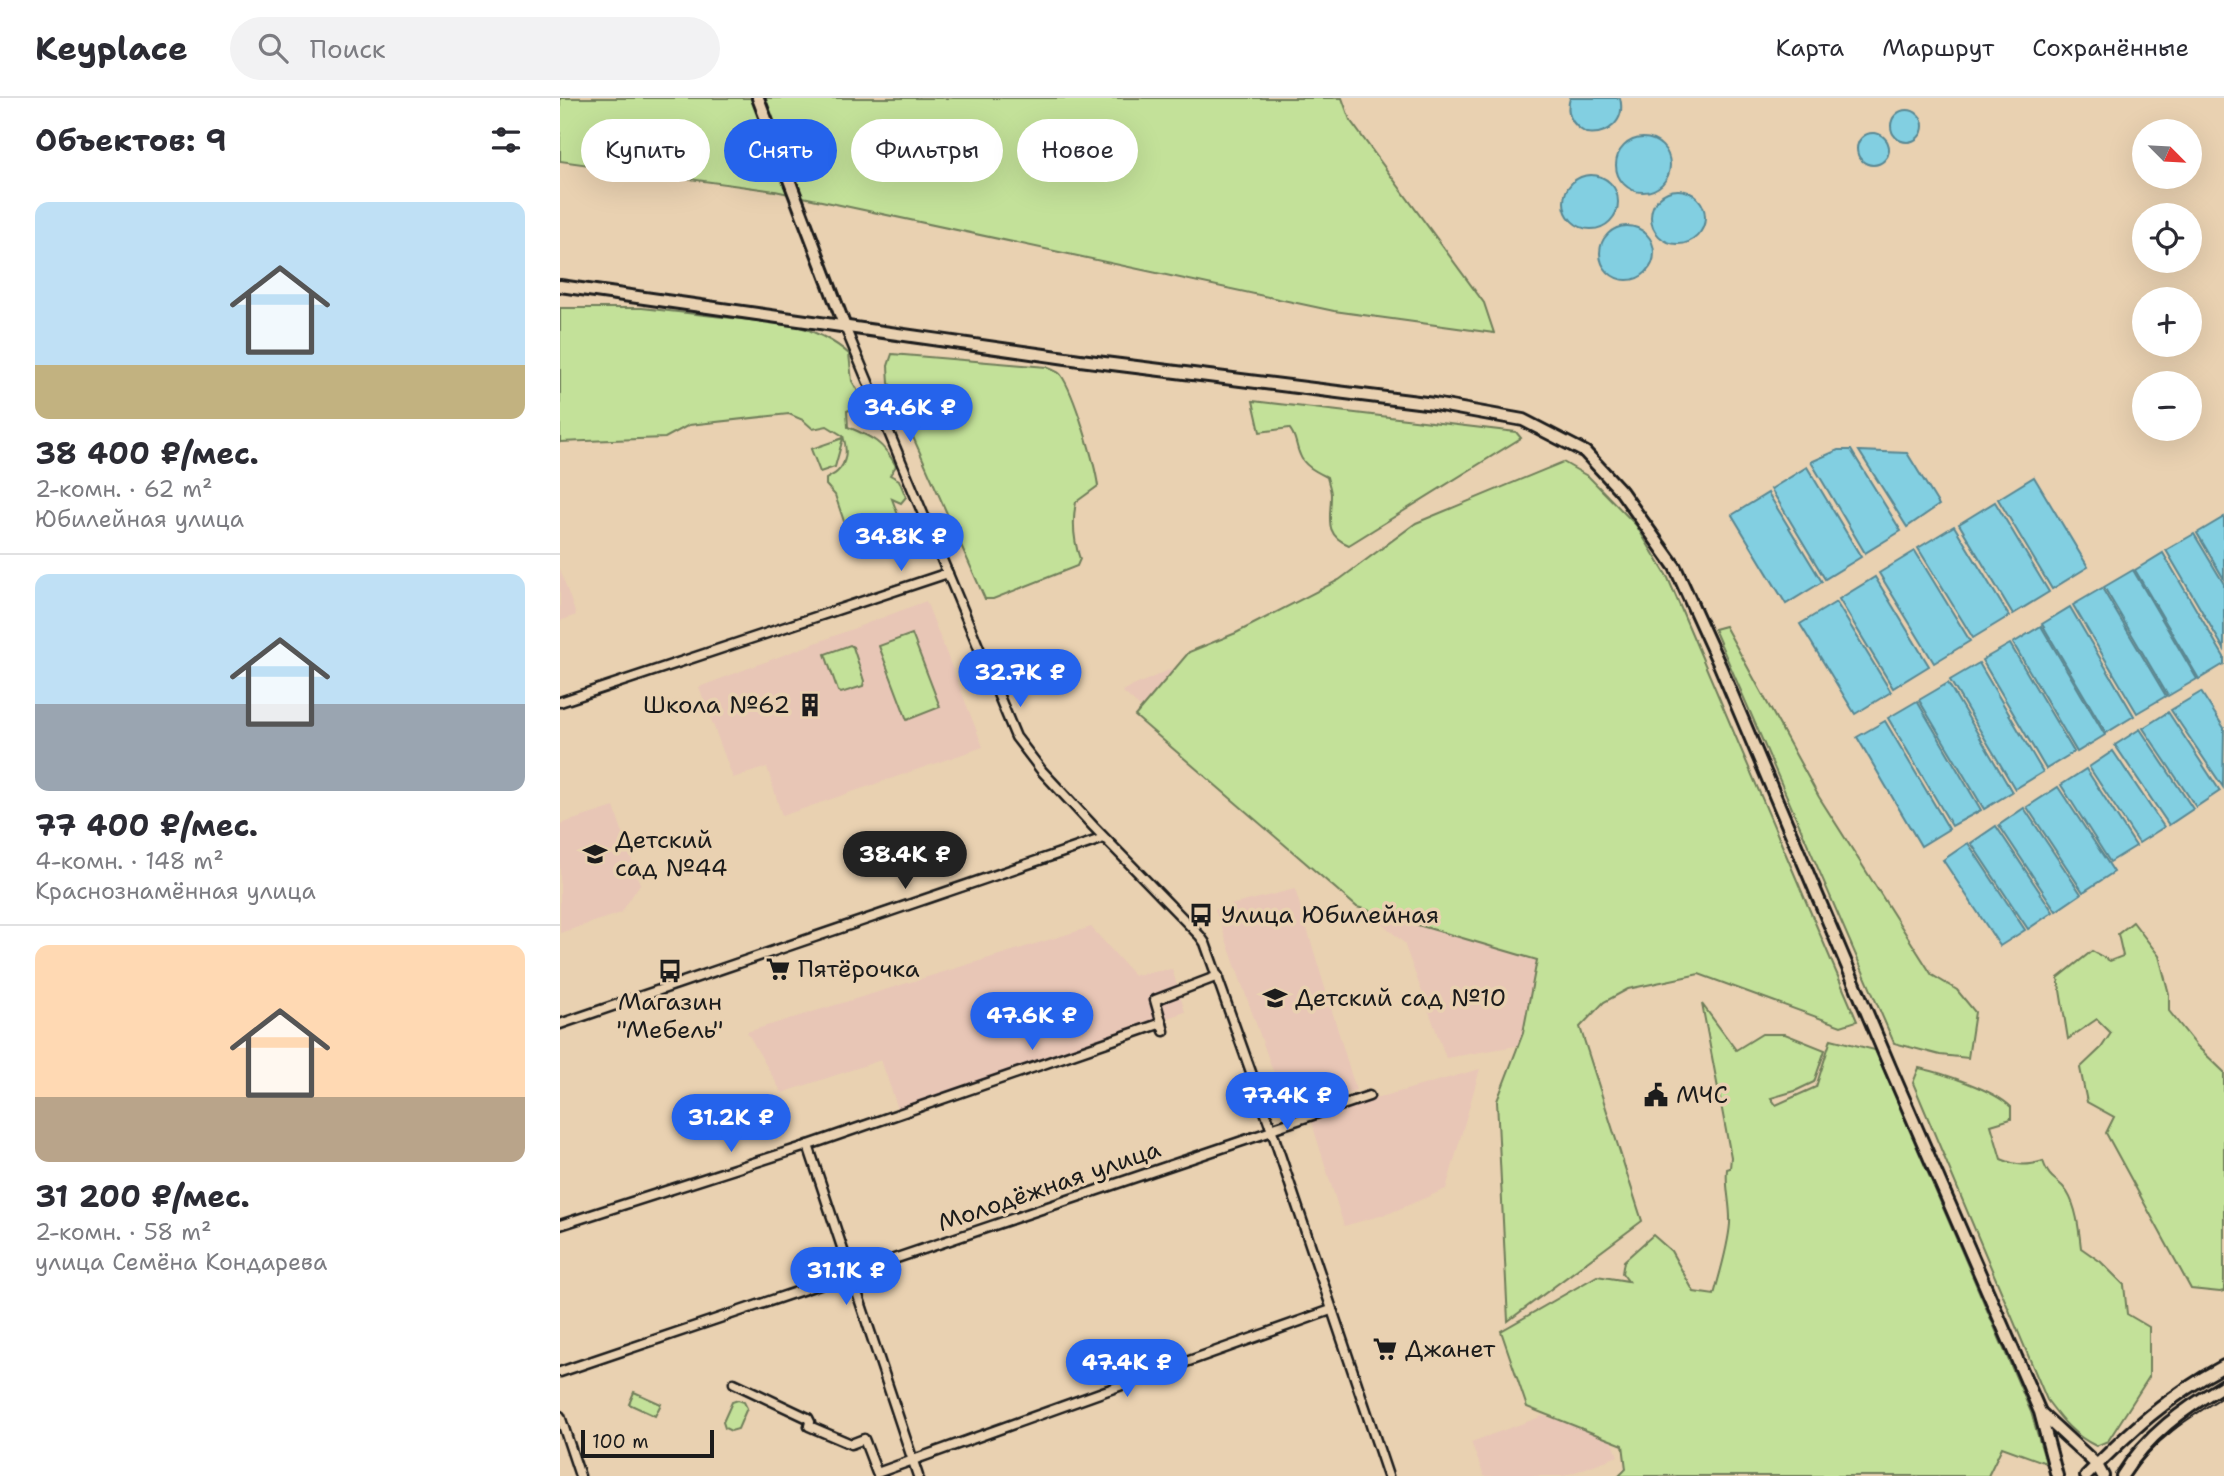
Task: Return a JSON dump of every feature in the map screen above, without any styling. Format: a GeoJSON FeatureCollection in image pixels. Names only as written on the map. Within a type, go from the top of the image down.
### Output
{"type":"FeatureCollection","features":[{"type":"Feature","properties":{"kind":"main road"},"geometry":{"type":"LineString","coordinates":[[758,98],[845,327]]}},
{"type":"Feature","properties":{"kind":"main road"},"geometry":{"type":"LineString","coordinates":[[560,286],[1080,360],[1434,404],[1523,420],[1585,452],[1622,491],[1675,567],[2040,1412],[2057,1476]]}},
{"type":"Feature","properties":{"kind":"main road"},"geometry":{"type":"LineString","coordinates":[[2086,1476],[2165,1402],[2224,1366]]}},
{"type":"Feature","properties":{"kind":"main road"},"geometry":{"type":"LineString","coordinates":[[2122,1476],[2154,1435],[2190,1405],[2224,1385]]}},
{"type":"Feature","properties":{"kind":"main road"},"geometry":{"type":"LineString","coordinates":[[2040,1412],[2097,1465],[2103,1476]]}},
{"type":"Feature","properties":{"kind":"street"},"geometry":{"type":"LineString","coordinates":[[845,327],[1016,737],[1042,771],[1200,936],[1218,976],[1272,1130],[1388,1476]]}},
{"type":"Feature","properties":{"kind":"street"},"geometry":{"type":"LineString","coordinates":[[560,702],[948,573]]}},
{"type":"Feature","properties":{"kind":"street"},"geometry":{"type":"LineString","coordinates":[[560,1024],[1104,838]]}},
{"type":"Feature","properties":{"kind":"street"},"geometry":{"type":"LineString","coordinates":[[560,1225],[1163,1027],[1155,1000],[1218,976]]}},
{"type":"Feature","properties":{"kind":"street","name":"Молодёжная улица"},"geometry":{"type":"LineString","coordinates":[[560,1372],[1370,1096]]}},
{"type":"Feature","properties":{"kind":"street"},"geometry":{"type":"LineString","coordinates":[[808,1145],[918,1476]]}},
{"type":"Feature","properties":{"kind":"street"},"geometry":{"type":"LineString","coordinates":[[734,1383],[808,1418],[808,1426],[851,1444],[864,1438],[877,1473],[1331,1310]]}},
{"type":"Feature","properties":{"kind":"street"},"geometry":{"type":"LineString","coordinates":[[560,1416],[580,1476]]}},
{"type":"Feature","properties":{"kind":"shaded area"},"geometry":{"type":"Polygon","coordinates":[[[560,569],[576,615],[560,621],[560,569]]]}},
{"type":"Feature","properties":{"kind":"shaded area"},"geometry":{"type":"Polygon","coordinates":[[[926,601],[983,747],[782,816],[767,767],[733,778],[699,687],[926,601]]]}},
{"type":"Feature","properties":{"kind":"shaded area"},"geometry":{"type":"Polygon","coordinates":[[[1196,658],[1590,819],[1533,1043],[1446,1058],[1404,943],[1122,691],[1196,658]]]}},
{"type":"Feature","properties":{"kind":"shaded area","name":"Детский сад №44"},"geometry":{"type":"Polygon","coordinates":[[[614,807],[640,884],[621,913],[560,933],[560,824],[614,807]]]}},
{"type":"Feature","properties":{"kind":"shaded area"},"geometry":{"type":"Polygon","coordinates":[[[1295,889],[1356,1090],[1288,1113],[1215,909],[1295,889]]]}},
{"type":"Feature","properties":{"kind":"shaded area"},"geometry":{"type":"Polygon","coordinates":[[[1091,927],[1134,975],[1172,969],[1185,1012],[898,1109],[881,1060],[782,1093],[747,1032],[1091,927]]]}},
{"type":"Feature","properties":{"kind":"shaded area"},"geometry":{"type":"Polygon","coordinates":[[[1480,1069],[1446,1189],[1390,1213],[1344,1226],[1310,1117],[1480,1069]]]}},
{"type":"Feature","properties":{"kind":"shaded area"},"geometry":{"type":"Polygon","coordinates":[[[1543,1416],[1609,1433],[1618,1456],[1564,1476],[1484,1476],[1471,1442],[1543,1416]]]}},
{"type":"Feature","properties":{"kind":"green space"},"geometry":{"type":"Polygon","coordinates":[[[560,98],[1342,98],[1350,120],[1484,303],[1494,333],[1334,311],[775,191],[710,182],[710,119],[581,119],[581,164],[560,161],[560,98]]]}},
{"type":"Feature","properties":{"kind":"green space"},"geometry":{"type":"Polygon","coordinates":[[[560,308],[642,308],[794,325],[830,340],[849,354],[852,381],[863,400],[862,405],[847,411],[848,427],[876,441],[896,466],[890,475],[899,480],[906,497],[901,503],[892,499],[898,515],[848,533],[835,495],[826,485],[826,479],[841,468],[845,459],[843,436],[827,426],[813,429],[803,420],[789,414],[689,425],[665,438],[560,442],[560,308]]]}},
{"type":"Feature","properties":{"kind":"green space"},"geometry":{"type":"Polygon","coordinates":[[[892,354],[1047,367],[1061,375],[1083,429],[1098,486],[1076,502],[1074,531],[1080,559],[1077,566],[993,599],[985,599],[889,383],[888,366],[892,354]]]}},
{"type":"Feature","properties":{"kind":"green space"},"geometry":{"type":"Polygon","coordinates":[[[1253,401],[1516,432],[1521,438],[1349,545],[1332,531],[1331,493],[1327,477],[1304,462],[1289,428],[1260,432],[1253,401]]]}},
{"type":"Feature","properties":{"kind":"green space"},"geometry":{"type":"Polygon","coordinates":[[[843,438],[835,467],[820,472],[811,449],[843,438]]]}},
{"type":"Feature","properties":{"kind":"green space"},"geometry":{"type":"Polygon","coordinates":[[[1563,462],[1589,477],[1636,525],[1668,578],[1857,1021],[1841,1026],[1699,974],[1628,989],[1604,1002],[1580,1027],[1642,1221],[1508,1321],[1497,1101],[1523,1033],[1537,960],[1357,907],[1135,716],[1189,652],[1236,633],[1339,580],[1416,523],[1563,462]]]}},
{"type":"Feature","properties":{"kind":"green space"},"geometry":{"type":"Polygon","coordinates":[[[1725,626],[1819,797],[1932,975],[1957,990],[1975,1012],[1968,1058],[1940,1055],[1894,1043],[1714,629],[1725,626]]]}},
{"type":"Feature","properties":{"kind":"green space"},"geometry":{"type":"Polygon","coordinates":[[[912,634],[940,707],[907,720],[879,646],[912,634]]]}},
{"type":"Feature","properties":{"kind":"green space"},"geometry":{"type":"Polygon","coordinates":[[[850,645],[864,681],[863,686],[841,693],[825,654],[850,645]]]}},
{"type":"Feature","properties":{"kind":"green space"},"geometry":{"type":"Polygon","coordinates":[[[2133,922],[2159,956],[2169,994],[2169,1011],[2197,1046],[2224,1072],[2224,1291],[2220,1292],[2191,1289],[2106,1133],[2114,1117],[2087,1102],[2080,1068],[2101,1048],[2111,1033],[2097,1019],[2068,1039],[2058,978],[2092,951],[2110,961],[2123,956],[2118,934],[2133,922]]]}},
{"type":"Feature","properties":{"kind":"green space"},"geometry":{"type":"Polygon","coordinates":[[[1702,1004],[1736,1050],[1762,1034],[1785,1034],[1825,1050],[1814,1082],[1771,1098],[1776,1105],[1816,1087],[1831,1039],[1875,1050],[2031,1412],[2046,1463],[2002,1447],[1988,1476],[1619,1476],[1626,1469],[1623,1445],[1527,1407],[1501,1331],[1597,1276],[1628,1281],[1622,1273],[1624,1261],[1653,1235],[1671,1251],[1694,1292],[1714,1295],[1729,1233],[1727,1169],[1730,1168],[1731,1157],[1702,1004]]]}},
{"type":"Feature","properties":{"kind":"green space"},"geometry":{"type":"Polygon","coordinates":[[[1919,1068],[1954,1078],[1993,1094],[2011,1107],[2011,1119],[1991,1125],[2001,1159],[2022,1164],[2043,1161],[2048,1173],[2064,1188],[2070,1198],[2077,1219],[2081,1248],[2101,1262],[2124,1285],[2127,1314],[2149,1327],[2149,1377],[2108,1441],[2096,1446],[2081,1437],[2047,1400],[1913,1083],[1919,1068]]]}},
{"type":"Feature","properties":{"kind":"green space"},"geometry":{"type":"Polygon","coordinates":[[[634,1392],[661,1404],[655,1416],[629,1404],[634,1392]]]}},
{"type":"Feature","properties":{"kind":"green space"},"geometry":{"type":"Polygon","coordinates":[[[732,1402],[744,1402],[747,1408],[738,1429],[731,1431],[725,1428],[723,1422],[732,1402]]]}},
{"type":"Feature","properties":{"kind":"water"},"geometry":{"type":"Polygon","coordinates":[[[1570,98],[1620,98],[1618,120],[1601,132],[1586,133],[1571,118],[1568,109],[1570,98]]]}},
{"type":"Feature","properties":{"kind":"water"},"geometry":{"type":"Polygon","coordinates":[[[1907,110],[1918,115],[1923,126],[1918,137],[1907,142],[1896,137],[1891,126],[1896,115],[1907,110]]]}},
{"type":"Feature","properties":{"kind":"water"},"geometry":{"type":"Polygon","coordinates":[[[1873,133],[1884,138],[1889,149],[1884,160],[1873,165],[1862,160],[1857,149],[1862,138],[1873,133]]]}},
{"type":"Feature","properties":{"kind":"water"},"geometry":{"type":"Polygon","coordinates":[[[1643,138],[1662,146],[1670,165],[1662,184],[1643,192],[1624,184],[1616,165],[1624,146],[1643,138]]]}},
{"type":"Feature","properties":{"kind":"water"},"geometry":{"type":"Polygon","coordinates":[[[1591,175],[1610,183],[1618,202],[1610,221],[1591,229],[1572,221],[1564,202],[1572,183],[1591,175]]]}},
{"type":"Feature","properties":{"kind":"water"},"geometry":{"type":"Polygon","coordinates":[[[1678,190],[1697,198],[1705,217],[1697,236],[1678,244],[1659,236],[1651,217],[1659,198],[1678,190]]]}},
{"type":"Feature","properties":{"kind":"water"},"geometry":{"type":"Polygon","coordinates":[[[1627,226],[1646,234],[1654,253],[1646,272],[1627,280],[1608,272],[1600,253],[1608,234],[1627,226]]]}},
{"type":"Feature","properties":{"kind":"water"},"geometry":{"type":"Polygon","coordinates":[[[1838,450],[1851,450],[1901,531],[1865,553],[1811,462],[1838,450]]]}},
{"type":"Feature","properties":{"kind":"water"},"geometry":{"type":"Polygon","coordinates":[[[1859,451],[1907,453],[1939,505],[1907,527],[1859,451]]]}},
{"type":"Feature","properties":{"kind":"water"},"geometry":{"type":"Polygon","coordinates":[[[1807,467],[1861,557],[1825,579],[1771,489],[1807,467]]]}},
{"type":"Feature","properties":{"kind":"water"},"geometry":{"type":"Polygon","coordinates":[[[2034,477],[2088,567],[2052,589],[1998,499],[2034,477]]]}},
{"type":"Feature","properties":{"kind":"water"},"geometry":{"type":"Polygon","coordinates":[[[1768,493],[1822,582],[1786,604],[1732,515],[1768,493]]]}},
{"type":"Feature","properties":{"kind":"water"},"geometry":{"type":"Polygon","coordinates":[[[1995,502],[2049,592],[2013,614],[1959,524],[1995,502]]]}},
{"type":"Feature","properties":{"kind":"water"},"geometry":{"type":"Polygon","coordinates":[[[2224,517],[2224,579],[2197,533],[2224,517]]]}},
{"type":"Feature","properties":{"kind":"water"},"geometry":{"type":"Polygon","coordinates":[[[1954,526],[2009,616],[1973,638],[1918,548],[1954,526]]]}},
{"type":"Feature","properties":{"kind":"water"},"geometry":{"type":"Polygon","coordinates":[[[2194,534],[2224,584],[2224,649],[2166,550],[2194,534]]]}},
{"type":"Feature","properties":{"kind":"water"},"geometry":{"type":"Polygon","coordinates":[[[1915,551],[1970,641],[1934,663],[1879,573],[1915,551]]]}},
{"type":"Feature","properties":{"kind":"water"},"geometry":{"type":"Polygon","coordinates":[[[2163,553],[2224,657],[2224,664],[2199,679],[2135,570],[2163,553]]]}},
{"type":"Feature","properties":{"kind":"water"},"geometry":{"type":"Polygon","coordinates":[[[2133,570],[2197,679],[2168,696],[2104,587],[2133,570]]]}},
{"type":"Feature","properties":{"kind":"water"},"geometry":{"type":"Polygon","coordinates":[[[1875,577],[1929,666],[1893,688],[1839,599],[1875,577]]]}},
{"type":"Feature","properties":{"kind":"water"},"geometry":{"type":"Polygon","coordinates":[[[2102,588],[2166,696],[2137,713],[2073,605],[2102,588]]]}},
{"type":"Feature","properties":{"kind":"water"},"geometry":{"type":"Polygon","coordinates":[[[1836,602],[1891,692],[1855,714],[1800,624],[1836,602]]]}},
{"type":"Feature","properties":{"kind":"water"},"geometry":{"type":"Polygon","coordinates":[[[2070,607],[2134,716],[2106,733],[2042,624],[2070,607]]]}},
{"type":"Feature","properties":{"kind":"water"},"geometry":{"type":"Polygon","coordinates":[[[2041,626],[2105,735],[2077,752],[2013,643],[2041,626]]]}},
{"type":"Feature","properties":{"kind":"water"},"geometry":{"type":"Polygon","coordinates":[[[2010,644],[2074,752],[2046,769],[1982,660],[2010,644]]]}},
{"type":"Feature","properties":{"kind":"water"},"geometry":{"type":"Polygon","coordinates":[[[1979,663],[2043,772],[2015,789],[1950,680],[1979,663]]]}},
{"type":"Feature","properties":{"kind":"water"},"geometry":{"type":"Polygon","coordinates":[[[1948,683],[2012,792],[1984,809],[1919,700],[1948,683]]]}},
{"type":"Feature","properties":{"kind":"water"},"geometry":{"type":"Polygon","coordinates":[[[2201,692],[2224,728],[2223,787],[2171,710],[2201,692]]]}},
{"type":"Feature","properties":{"kind":"water"},"geometry":{"type":"Polygon","coordinates":[[[1917,701],[1981,810],[1952,826],[1888,718],[1917,701]]]}},
{"type":"Feature","properties":{"kind":"water"},"geometry":{"type":"Polygon","coordinates":[[[2168,712],[2220,791],[2196,807],[2143,728],[2168,712]]]}},
{"type":"Feature","properties":{"kind":"water"},"geometry":{"type":"Polygon","coordinates":[[[1885,721],[1949,829],[1921,846],[1857,737],[1885,721]]]}},
{"type":"Feature","properties":{"kind":"water"},"geometry":{"type":"Polygon","coordinates":[[[2140,729],[2193,809],[2169,825],[2115,745],[2140,729]]]}},
{"type":"Feature","properties":{"kind":"water"},"geometry":{"type":"Polygon","coordinates":[[[2113,751],[2164,827],[2139,843],[2089,767],[2113,751]]]}},
{"type":"Feature","properties":{"kind":"water"},"geometry":{"type":"Polygon","coordinates":[[[2086,769],[2136,846],[2110,862],[2061,785],[2086,769]]]}},
{"type":"Feature","properties":{"kind":"water"},"geometry":{"type":"Polygon","coordinates":[[[2058,787],[2114,872],[2083,892],[2027,807],[2058,787]]]}},
{"type":"Feature","properties":{"kind":"water"},"geometry":{"type":"Polygon","coordinates":[[[2024,808],[2081,894],[2056,911],[1999,825],[2024,808]]]}},
{"type":"Feature","properties":{"kind":"water"},"geometry":{"type":"Polygon","coordinates":[[[1996,826],[2053,912],[2028,929],[1971,843],[1996,826]]]}},
{"type":"Feature","properties":{"kind":"water"},"geometry":{"type":"Polygon","coordinates":[[[1968,843],[2025,930],[2000,946],[1943,860],[1968,843]]]}},
{"type":"Feature","properties":{"kind":"tram line"},"geometry":{"type":"LineString","coordinates":[[2130,1476],[2161,1440],[2224,1396]]}},
{"type":"Feature","properties":{"kind":"place","name":"Школа №62"},"geometry":{"type":"Point","coordinates":[810,705]}},
{"type":"Feature","properties":{"kind":"place","name":"Детский сад №44"},"geometry":{"type":"Point","coordinates":[595,854]}},
{"type":"Feature","properties":{"kind":"place","name":"Улица Юбилейная"},"geometry":{"type":"Point","coordinates":[1201,915]}},
{"type":"Feature","properties":{"kind":"place","name":"Пятёрочка"},"geometry":{"type":"Point","coordinates":[778,969]}},
{"type":"Feature","properties":{"kind":"place","name":"Магазин \"Мебель\""},"geometry":{"type":"Point","coordinates":[670,971]}},
{"type":"Feature","properties":{"kind":"place","name":"Детский сад №10"},"geometry":{"type":"Point","coordinates":[1275,998]}},
{"type":"Feature","properties":{"kind":"place","name":"МЧС"},"geometry":{"type":"Point","coordinates":[1656,1095]}},
{"type":"Feature","properties":{"kind":"place","name":"Джанет"},"geometry":{"type":"Point","coordinates":[1385,1349]}}]}
